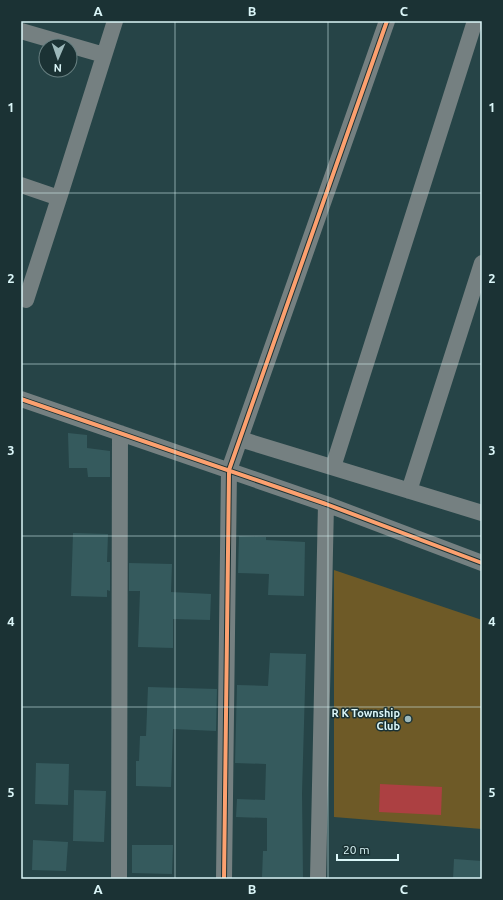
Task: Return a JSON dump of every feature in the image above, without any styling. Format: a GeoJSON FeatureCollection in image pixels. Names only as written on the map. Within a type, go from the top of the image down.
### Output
{"type":"FeatureCollection","features":[{"type":"Feature","properties":{"kind":"street"},"geometry":{"type":"LineString","coordinates":[[26,300],[115,21]]}},
{"type":"Feature","properties":{"kind":"street"},"geometry":{"type":"LineString","coordinates":[[224,879],[229,470],[387,21]]}},
{"type":"Feature","properties":{"kind":"street"},"geometry":{"type":"LineString","coordinates":[[333,468],[474,21]]}},
{"type":"Feature","properties":{"kind":"street"},"geometry":{"type":"LineString","coordinates":[[21,31],[104,55]]}},
{"type":"Feature","properties":{"kind":"street"},"geometry":{"type":"LineString","coordinates":[[21,185],[59,198]]}},
{"type":"Feature","properties":{"kind":"street"},"geometry":{"type":"LineString","coordinates":[[409,491],[482,263]]}},
{"type":"Feature","properties":{"kind":"street"},"geometry":{"type":"LineString","coordinates":[[21,399],[326,504],[482,563]]}},
{"type":"Feature","properties":{"kind":"street"},"geometry":{"type":"LineString","coordinates":[[120,433],[120,879]]}},
{"type":"Feature","properties":{"kind":"street"},"geometry":{"type":"LineString","coordinates":[[240,440],[482,513]]}},
{"type":"Feature","properties":{"kind":"street"},"geometry":{"type":"LineString","coordinates":[[318,879],[326,504]]}},
{"type":"Feature","properties":{"kind":"shaded area","name":"R K Township Club"},"geometry":{"type":"Polygon","coordinates":[[[334,570],[482,620],[482,829],[334,817],[334,570]]]}},
{"type":"Feature","properties":{"kind":"shaded area"},"geometry":{"type":"Polygon","coordinates":[[[380,784],[442,787],[441,815],[379,812],[380,784]]]}},
{"type":"Feature","properties":{"kind":"building"},"geometry":{"type":"Polygon","coordinates":[[[68,433],[87,435],[87,448],[110,451],[110,477],[88,477],[87,468],[69,468],[68,433]]]}},
{"type":"Feature","properties":{"kind":"building"},"geometry":{"type":"Polygon","coordinates":[[[73,533],[108,534],[107,562],[110,562],[110,591],[107,590],[107,597],[71,596],[73,533]]]}},
{"type":"Feature","properties":{"kind":"building"},"geometry":{"type":"Polygon","coordinates":[[[239,536],[266,537],[266,540],[305,542],[304,596],[268,595],[269,574],[238,573],[239,536]]]}},
{"type":"Feature","properties":{"kind":"building"},"geometry":{"type":"Polygon","coordinates":[[[129,563],[172,564],[171,592],[211,594],[210,620],[173,619],[173,648],[138,647],[140,591],[129,591],[129,563]]]}},
{"type":"Feature","properties":{"kind":"building"},"geometry":{"type":"Polygon","coordinates":[[[270,653],[306,654],[302,793],[303,878],[262,877],[263,851],[267,851],[267,818],[236,817],[237,799],[265,800],[266,764],[235,763],[237,685],[268,686],[270,653]]]}},
{"type":"Feature","properties":{"kind":"building"},"geometry":{"type":"Polygon","coordinates":[[[148,687],[217,689],[216,731],[173,729],[171,787],[136,786],[136,761],[139,761],[140,736],[146,736],[148,687]]]}},
{"type":"Feature","properties":{"kind":"building"},"geometry":{"type":"Polygon","coordinates":[[[36,763],[69,764],[68,805],[35,804],[36,763]]]}},
{"type":"Feature","properties":{"kind":"building"},"geometry":{"type":"Polygon","coordinates":[[[74,790],[106,791],[104,842],[73,841],[74,790]]]}},
{"type":"Feature","properties":{"kind":"building"},"geometry":{"type":"Polygon","coordinates":[[[33,840],[68,842],[66,871],[32,870],[33,840]]]}},
{"type":"Feature","properties":{"kind":"building"},"geometry":{"type":"Polygon","coordinates":[[[132,845],[173,845],[172,874],[132,873],[132,845]]]}},
{"type":"Feature","properties":{"kind":"building"},"geometry":{"type":"Polygon","coordinates":[[[454,859],[482,861],[482,879],[453,879],[454,859]]]}},
{"type":"Feature","properties":{"kind":"cycle path"},"geometry":{"type":"LineString","coordinates":[[224,879],[229,470],[387,21]]}},
{"type":"Feature","properties":{"kind":"cycle path"},"geometry":{"type":"LineString","coordinates":[[21,399],[326,504],[482,563]]}},
{"type":"Feature","properties":{"kind":"place","name":"R K Township Club"},"geometry":{"type":"Point","coordinates":[408,719]}}]}
